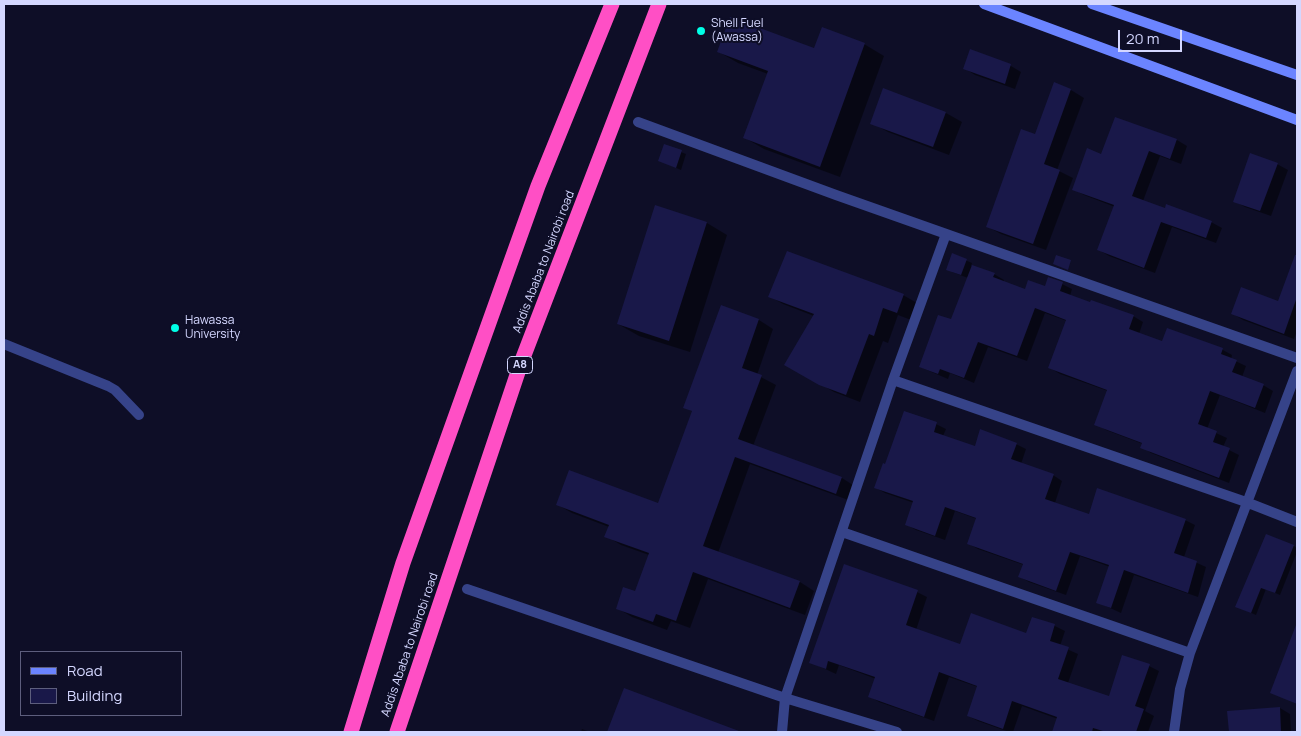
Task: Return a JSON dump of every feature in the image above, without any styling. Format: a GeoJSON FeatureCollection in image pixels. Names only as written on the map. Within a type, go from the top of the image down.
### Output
{"type":"FeatureCollection","features":[{"type":"Feature","properties":{"kind":"highway"},"geometry":{"type":"LineString","coordinates":[[351,732],[403,563],[532,204],[612,4]]}},
{"type":"Feature","properties":{"kind":"highway","name":"Addis Ababa to Nairobi road"},"geometry":{"type":"LineString","coordinates":[[397,732],[521,363],[659,4]]}},
{"type":"Feature","properties":{"kind":"main road"},"geometry":{"type":"LineString","coordinates":[[984,4],[1297,120]]}},
{"type":"Feature","properties":{"kind":"main road"},"geometry":{"type":"LineString","coordinates":[[1092,4],[1297,75]]}},
{"type":"Feature","properties":{"kind":"street"},"geometry":{"type":"LineString","coordinates":[[638,122],[946,234],[1297,358]]}},
{"type":"Feature","properties":{"kind":"street"},"geometry":{"type":"LineString","coordinates":[[782,732],[785,698],[893,380],[946,234]]}},
{"type":"Feature","properties":{"kind":"street"},"geometry":{"type":"LineString","coordinates":[[4,344],[108,386],[115,390],[139,415]]}},
{"type":"Feature","properties":{"kind":"street"},"geometry":{"type":"LineString","coordinates":[[1174,732],[1180,689],[1190,653],[1297,371]]}},
{"type":"Feature","properties":{"kind":"street"},"geometry":{"type":"LineString","coordinates":[[893,380],[1246,502],[1297,522]]}},
{"type":"Feature","properties":{"kind":"street"},"geometry":{"type":"LineString","coordinates":[[842,532],[1190,653]]}},
{"type":"Feature","properties":{"kind":"street"},"geometry":{"type":"LineString","coordinates":[[467,589],[785,698],[896,732]]}},
{"type":"Feature","properties":{"kind":"building"},"geometry":{"type":"Polygon","coordinates":[[[730,17],[814,48],[822,27],[865,43],[820,167],[743,138],[768,71],[717,52],[730,17]]]}},
{"type":"Feature","properties":{"kind":"building"},"geometry":{"type":"Polygon","coordinates":[[[970,49],[1011,64],[1005,84],[963,69],[970,49]]]}},
{"type":"Feature","properties":{"kind":"building"},"geometry":{"type":"Polygon","coordinates":[[[1054,82],[1071,89],[1044,164],[1060,170],[1033,244],[986,227],[1021,129],[1035,134],[1054,82]]]}},
{"type":"Feature","properties":{"kind":"building"},"geometry":{"type":"Polygon","coordinates":[[[883,88],[946,112],[933,147],[870,124],[883,88]]]}},
{"type":"Feature","properties":{"kind":"building"},"geometry":{"type":"Polygon","coordinates":[[[1115,117],[1177,139],[1170,159],[1149,151],[1132,196],[1165,208],[1166,204],[1212,221],[1206,238],[1161,222],[1144,268],[1097,250],[1114,205],[1072,190],[1087,148],[1101,154],[1115,117]]]}},
{"type":"Feature","properties":{"kind":"building"},"geometry":{"type":"Polygon","coordinates":[[[664,144],[682,150],[676,168],[658,161],[664,144]]]}},
{"type":"Feature","properties":{"kind":"building"},"geometry":{"type":"Polygon","coordinates":[[[1250,153],[1278,163],[1260,211],[1233,202],[1250,153]]]}},
{"type":"Feature","properties":{"kind":"building"},"geometry":{"type":"Polygon","coordinates":[[[655,205],[707,222],[669,341],[617,324],[655,205]]]}},
{"type":"Feature","properties":{"kind":"building"},"geometry":{"type":"Polygon","coordinates":[[[787,251],[904,294],[897,313],[883,308],[874,336],[869,334],[846,395],[819,385],[784,365],[814,314],[768,297],[787,251]]]}},
{"type":"Feature","properties":{"kind":"building"},"geometry":{"type":"Polygon","coordinates":[[[952,253],[967,259],[961,275],[946,270],[952,253]]]}},
{"type":"Feature","properties":{"kind":"building"},"geometry":{"type":"Polygon","coordinates":[[[1056,255],[1071,260],[1068,270],[1053,264],[1056,255]]]}},
{"type":"Feature","properties":{"kind":"building"},"geometry":{"type":"Polygon","coordinates":[[[1295,255],[1297,255],[1297,297],[1284,334],[1231,314],[1241,287],[1278,301],[1295,255]]]}},
{"type":"Feature","properties":{"kind":"building"},"geometry":{"type":"Polygon","coordinates":[[[972,265],[995,273],[993,277],[1025,289],[1028,280],[1045,286],[1048,277],[1063,282],[1060,291],[1134,315],[1129,329],[1162,341],[1167,328],[1223,348],[1221,354],[1237,360],[1232,372],[1264,384],[1255,408],[1210,391],[1198,424],[1217,431],[1213,442],[1230,448],[1219,478],[1140,448],[1142,443],[1094,425],[1107,390],[1048,368],[1066,320],[1035,308],[1017,356],[978,342],[964,378],[940,369],[938,374],[919,367],[938,315],[951,319],[972,265]]]}},
{"type":"Feature","properties":{"kind":"building"},"geometry":{"type":"Polygon","coordinates":[[[721,305],[759,319],[742,368],[762,375],[738,439],[842,477],[836,494],[735,457],[703,546],[800,581],[790,608],[693,572],[676,621],[656,614],[653,622],[616,609],[623,587],[635,591],[649,553],[604,537],[609,525],[556,505],[569,470],[658,503],[692,411],[683,408],[721,305]]]}},
{"type":"Feature","properties":{"kind":"building"},"geometry":{"type":"Polygon","coordinates":[[[904,411],[937,422],[934,432],[975,446],[980,429],[1017,443],[1011,459],[1054,474],[1045,499],[1089,514],[1097,488],[1186,519],[1174,553],[1197,561],[1188,593],[1124,570],[1111,608],[1096,603],[1109,565],[1070,552],[1056,591],[1018,577],[1023,564],[967,544],[976,518],[945,507],[935,536],[905,525],[913,501],[874,488],[883,463],[885,464],[904,411]]]}},
{"type":"Feature","properties":{"kind":"building"},"geometry":{"type":"Polygon","coordinates":[[[1266,534],[1294,545],[1275,593],[1261,588],[1251,613],[1235,607],[1266,534]]]}},
{"type":"Feature","properties":{"kind":"building"},"geometry":{"type":"Polygon","coordinates":[[[844,564],[918,590],[906,625],[960,644],[971,613],[1026,633],[1032,617],[1055,624],[1050,641],[1069,647],[1058,679],[1109,696],[1122,655],[1150,664],[1135,706],[1144,709],[1136,732],[1106,732],[1093,728],[1092,732],[1052,732],[1057,717],[1012,701],[1003,729],[967,716],[977,686],[939,672],[924,717],[868,697],[875,677],[828,661],[826,669],[809,663],[844,564]]]}},
{"type":"Feature","properties":{"kind":"building"},"geometry":{"type":"Polygon","coordinates":[[[1297,625],[1297,704],[1270,693],[1297,625]]]}},
{"type":"Feature","properties":{"kind":"building"},"geometry":{"type":"Polygon","coordinates":[[[624,688],[739,731],[739,732],[607,732],[624,688]]]}},
{"type":"Feature","properties":{"kind":"building"},"geometry":{"type":"Polygon","coordinates":[[[1280,707],[1281,732],[1229,732],[1227,711],[1280,707]]]}},
{"type":"Feature","properties":{"kind":"place","name":"Shell Fuel (Awassa)"},"geometry":{"type":"Point","coordinates":[701,31]}},
{"type":"Feature","properties":{"kind":"place","name":"Hawassa University"},"geometry":{"type":"Point","coordinates":[175,328]}}]}
